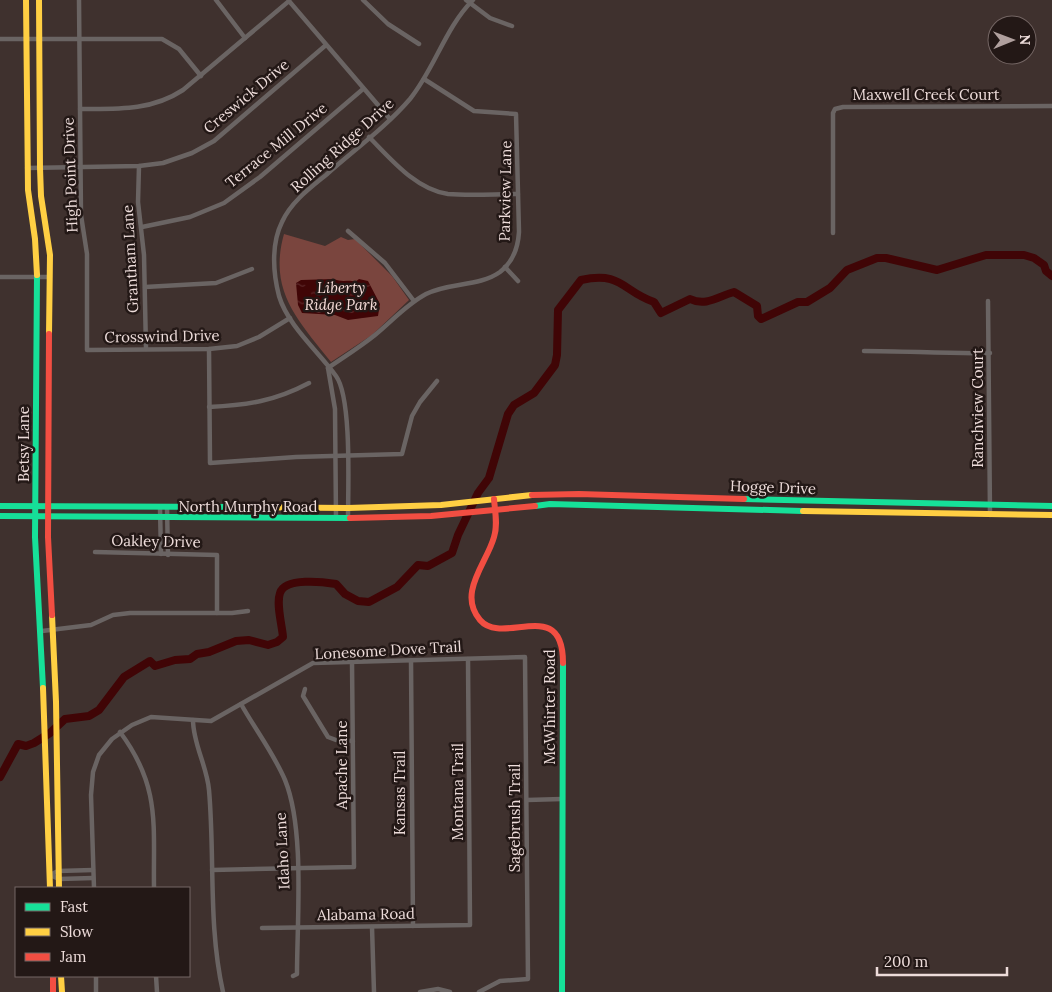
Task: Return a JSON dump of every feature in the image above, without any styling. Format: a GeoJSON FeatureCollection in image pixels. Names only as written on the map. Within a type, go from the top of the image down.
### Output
{"type":"FeatureCollection","features":[{"type":"Feature","properties":{"kind":"main road","name":"Betsy Lane"},"geometry":{"type":"LineString","coordinates":[[26,0],[27,168],[37,277],[35,515],[42,631],[50,887]]}},
{"type":"Feature","properties":{"kind":"main road","name":"Betsy Lane"},"geometry":{"type":"LineString","coordinates":[[39,0],[40,168],[50,277],[48,516],[56,702],[59,887]]}},
{"type":"Feature","properties":{"kind":"main road"},"geometry":{"type":"LineString","coordinates":[[36,360],[49,360]]}},
{"type":"Feature","properties":{"kind":"main road"},"geometry":{"type":"LineString","coordinates":[[35,435],[48,435]]}},
{"type":"Feature","properties":{"kind":"main road","name":"Hogge Drive"},"geometry":{"type":"LineString","coordinates":[[491,499],[579,494],[861,503],[1052,506]]}},
{"type":"Feature","properties":{"kind":"main road"},"geometry":{"type":"LineString","coordinates":[[703,497],[703,507]]}},
{"type":"Feature","properties":{"kind":"main road","name":"North Murphy Road"},"geometry":{"type":"LineString","coordinates":[[0,506],[348,508],[460,503],[491,499]]}},
{"type":"Feature","properties":{"kind":"main road","name":"McWhirter Road"},"geometry":{"type":"LineString","coordinates":[[491,499],[495,509],[495,536],[475,577],[474,612],[479,621],[490,627],[545,627],[554,631],[561,638],[563,649],[562,992]]}},
{"type":"Feature","properties":{"kind":"main road"},"geometry":{"type":"LineString","coordinates":[[861,503],[861,513]]}},
{"type":"Feature","properties":{"kind":"main road","name":"Hogge Drive"},"geometry":{"type":"LineString","coordinates":[[495,509],[550,504],[861,513],[1052,516]]}},
{"type":"Feature","properties":{"kind":"main road","name":"North Murphy Road"},"geometry":{"type":"LineString","coordinates":[[0,516],[348,518],[431,516],[495,509]]}},
{"type":"Feature","properties":{"kind":"main road"},"geometry":{"type":"LineString","coordinates":[[52,977],[53,992]]}},
{"type":"Feature","properties":{"kind":"main road"},"geometry":{"type":"LineString","coordinates":[[61,977],[62,992]]}},
{"type":"Feature","properties":{"kind":"street","name":"High Point Drive"},"geometry":{"type":"LineString","coordinates":[[79,0],[81,215],[87,254],[87,350]]}},
{"type":"Feature","properties":{"kind":"street"},"geometry":{"type":"LineString","coordinates":[[216,0],[245,38]]}},
{"type":"Feature","properties":{"kind":"street"},"geometry":{"type":"LineString","coordinates":[[80,109],[150,106],[175,96],[289,0],[390,120]]}},
{"type":"Feature","properties":{"kind":"street"},"geometry":{"type":"LineString","coordinates":[[363,0],[388,24],[420,44]]}},
{"type":"Feature","properties":{"kind":"street"},"geometry":{"type":"LineString","coordinates":[[470,1],[490,18],[512,26]]}},
{"type":"Feature","properties":{"kind":"street","name":"Rolling Ridge Drive"},"geometry":{"type":"LineString","coordinates":[[348,518],[344,395],[336,376],[290,318],[280,298],[275,278],[275,250],[282,222],[301,196],[390,120],[424,79],[450,30],[470,1]]}},
{"type":"Feature","properties":{"kind":"street"},"geometry":{"type":"LineString","coordinates":[[0,39],[162,39],[179,49],[201,76]]}},
{"type":"Feature","properties":{"kind":"street","name":"Creswick Drive"},"geometry":{"type":"LineString","coordinates":[[27,168],[139,166],[163,163],[192,153],[214,140],[326,45]]}},
{"type":"Feature","properties":{"kind":"street","name":"Parkview Lane"},"geometry":{"type":"LineString","coordinates":[[424,79],[474,111],[516,114],[517,247],[505,267]]}},
{"type":"Feature","properties":{"kind":"street","name":"Terrace Mill Drive"},"geometry":{"type":"LineString","coordinates":[[142,227],[190,217],[224,203],[260,177],[364,89]]}},
{"type":"Feature","properties":{"kind":"street","name":"Maxwell Creek Court"},"geometry":{"type":"LineString","coordinates":[[833,233],[833,114],[835,109],[843,107],[1052,106]]}},
{"type":"Feature","properties":{"kind":"street"},"geometry":{"type":"LineString","coordinates":[[370,137],[404,173],[418,182],[446,194],[518,194]]}},
{"type":"Feature","properties":{"kind":"street","name":"Grantham Lane"},"geometry":{"type":"LineString","coordinates":[[139,166],[138,202],[142,227],[146,349]]}},
{"type":"Feature","properties":{"kind":"street"},"geometry":{"type":"LineString","coordinates":[[348,231],[385,263],[414,301]]}},
{"type":"Feature","properties":{"kind":"street"},"geometry":{"type":"LineString","coordinates":[[328,368],[375,335],[414,301],[440,288],[489,278],[505,267],[518,281]]}},
{"type":"Feature","properties":{"kind":"street"},"geometry":{"type":"LineString","coordinates":[[145,287],[216,283],[252,270]]}},
{"type":"Feature","properties":{"kind":"street"},"geometry":{"type":"LineString","coordinates":[[0,277],[50,277]]}},
{"type":"Feature","properties":{"kind":"street","name":"Ranchview Court"},"geometry":{"type":"LineString","coordinates":[[988,301],[990,353],[990,515]]}},
{"type":"Feature","properties":{"kind":"street","name":"Crosswind Drive"},"geometry":{"type":"LineString","coordinates":[[87,350],[209,349],[247,342],[290,318]]}},
{"type":"Feature","properties":{"kind":"street"},"geometry":{"type":"LineString","coordinates":[[209,349],[210,462],[402,454],[412,416],[420,402],[437,381]]}},
{"type":"Feature","properties":{"kind":"street"},"geometry":{"type":"LineString","coordinates":[[864,351],[924,350],[949,354],[990,353]]}},
{"type":"Feature","properties":{"kind":"street","name":"Rolling Ridge Drive"},"geometry":{"type":"LineString","coordinates":[[328,368],[335,409],[336,518]]}},
{"type":"Feature","properties":{"kind":"street"},"geometry":{"type":"LineString","coordinates":[[209,407],[266,402],[287,395],[310,382]]}},
{"type":"Feature","properties":{"kind":"street"},"geometry":{"type":"LineString","coordinates":[[161,554],[164,508]]}},
{"type":"Feature","properties":{"kind":"street"},"geometry":{"type":"LineString","coordinates":[[164,518],[168,554]]}},
{"type":"Feature","properties":{"kind":"street","name":"Oakley Drive"},"geometry":{"type":"LineString","coordinates":[[95,552],[217,555],[217,614]]}},
{"type":"Feature","properties":{"kind":"street"},"geometry":{"type":"LineString","coordinates":[[42,631],[90,625],[113,615],[122,614],[217,614],[248,611]]}},
{"type":"Feature","properties":{"kind":"street","name":"Lonesome Dove Trail"},"geometry":{"type":"LineString","coordinates":[[120,732],[151,718],[211,721],[313,663],[525,657]]}},
{"type":"Feature","properties":{"kind":"street","name":"Sagebrush Trail"},"geometry":{"type":"LineString","coordinates":[[479,992],[500,981],[528,979],[525,657]]}},
{"type":"Feature","properties":{"kind":"street","name":"Montana Trail"},"geometry":{"type":"LineString","coordinates":[[468,659],[470,926]]}},
{"type":"Feature","properties":{"kind":"street","name":"Kansas Trail"},"geometry":{"type":"LineString","coordinates":[[411,660],[412,926]]}},
{"type":"Feature","properties":{"kind":"street","name":"Apache Lane"},"geometry":{"type":"LineString","coordinates":[[297,868],[354,867],[352,662]]}},
{"type":"Feature","properties":{"kind":"street"},"geometry":{"type":"LineString","coordinates":[[305,689],[304,696],[328,736],[336,740],[353,741]]}},
{"type":"Feature","properties":{"kind":"street","name":"Idaho Lane"},"geometry":{"type":"LineString","coordinates":[[241,704],[285,780],[292,802],[297,833],[297,974],[293,976]]}},
{"type":"Feature","properties":{"kind":"street"},"geometry":{"type":"LineString","coordinates":[[193,720],[193,731],[209,789],[215,937],[223,992]]}},
{"type":"Feature","properties":{"kind":"street"},"geometry":{"type":"LineString","coordinates":[[94,887],[91,795],[93,772],[99,755],[120,732],[134,750],[146,775],[152,802],[154,887]]}},
{"type":"Feature","properties":{"kind":"street"},"geometry":{"type":"LineString","coordinates":[[527,800],[562,799]]}},
{"type":"Feature","properties":{"kind":"street"},"geometry":{"type":"LineString","coordinates":[[212,870],[297,868]]}},
{"type":"Feature","properties":{"kind":"street"},"geometry":{"type":"LineString","coordinates":[[50,875],[58,871],[93,870]]}},
{"type":"Feature","properties":{"kind":"street"},"geometry":{"type":"LineString","coordinates":[[50,875],[58,879],[93,878]]}},
{"type":"Feature","properties":{"kind":"street"},"geometry":{"type":"LineString","coordinates":[[372,926],[374,992]]}},
{"type":"Feature","properties":{"kind":"street","name":"Alabama Road"},"geometry":{"type":"LineString","coordinates":[[262,928],[470,926]]}},
{"type":"Feature","properties":{"kind":"street"},"geometry":{"type":"LineString","coordinates":[[96,977],[96,992]]}},
{"type":"Feature","properties":{"kind":"street"},"geometry":{"type":"LineString","coordinates":[[156,977],[157,992]]}},
{"type":"Feature","properties":{"kind":"street"},"geometry":{"type":"LineString","coordinates":[[420,992],[438,989],[450,992]]}},
{"type":"Feature","properties":{"kind":"green space","name":"Liberty Ridge Park"},"geometry":{"type":"Polygon","coordinates":[[[284,234],[325,246],[341,237],[348,240],[355,239],[392,276],[409,300],[372,335],[331,362],[297,318],[283,288],[280,272],[280,254],[284,234]]]}},
{"type":"Feature","properties":{"kind":"water"},"geometry":{"type":"Polygon","coordinates":[[[334,279],[355,282],[359,279],[368,281],[380,304],[378,316],[348,320],[335,315],[302,313],[298,305],[296,283],[301,280],[334,279]]]}},
{"type":"Feature","properties":{"kind":"waterway"},"geometry":{"type":"LineString","coordinates":[[0,777],[18,744],[26,746],[34,743],[50,733],[65,719],[89,716],[99,710],[124,677],[150,661],[155,666],[175,660],[190,659],[197,654],[209,652],[236,641],[249,640],[268,645],[277,642],[283,637],[279,609],[280,593],[283,588],[289,585],[305,582],[336,584],[345,594],[358,601],[369,602],[397,587],[418,565],[428,566],[452,553],[458,535],[478,493],[489,478],[508,414],[514,405],[534,393],[555,365],[558,310],[581,280],[595,278],[614,280],[643,298],[654,302],[661,313],[690,299],[702,302],[734,292],[757,306],[758,316],[761,319],[798,302],[807,302],[830,288],[847,270],[877,258],[886,258],[937,270],[986,255],[1024,255],[1034,258],[1044,265],[1046,271],[1052,276]]}},
{"type":"Feature","properties":{"kind":"traffic: fast"},"geometry":{"type":"LineString","coordinates":[[37,275],[35,537],[43,688]]}},
{"type":"Feature","properties":{"kind":"traffic: fast"},"geometry":{"type":"LineString","coordinates":[[744,499],[1052,506]]}},
{"type":"Feature","properties":{"kind":"traffic: fast"},"geometry":{"type":"LineString","coordinates":[[535,506],[550,504],[803,511]]}},
{"type":"Feature","properties":{"kind":"traffic: fast"},"geometry":{"type":"LineString","coordinates":[[0,506],[235,507]]}},
{"type":"Feature","properties":{"kind":"traffic: fast"},"geometry":{"type":"LineString","coordinates":[[0,516],[350,518]]}},
{"type":"Feature","properties":{"kind":"traffic: fast"},"geometry":{"type":"LineString","coordinates":[[562,992],[563,663]]}},
{"type":"Feature","properties":{"kind":"traffic: slow"},"geometry":{"type":"LineString","coordinates":[[26,0],[28,190],[35,239],[37,275]]}},
{"type":"Feature","properties":{"kind":"traffic: slow"},"geometry":{"type":"LineString","coordinates":[[39,0],[40,168],[41,196],[50,255],[49,334]]}},
{"type":"Feature","properties":{"kind":"traffic: slow"},"geometry":{"type":"LineString","coordinates":[[235,507],[348,508],[441,505],[532,495]]}},
{"type":"Feature","properties":{"kind":"traffic: slow"},"geometry":{"type":"LineString","coordinates":[[803,511],[1052,515]]}},
{"type":"Feature","properties":{"kind":"traffic: slow"},"geometry":{"type":"LineString","coordinates":[[52,615],[56,702],[59,887]]}},
{"type":"Feature","properties":{"kind":"traffic: slow"},"geometry":{"type":"LineString","coordinates":[[43,688],[50,887]]}},
{"type":"Feature","properties":{"kind":"traffic: slow"},"geometry":{"type":"LineString","coordinates":[[61,977],[62,992]]}},
{"type":"Feature","properties":{"kind":"traffic: jam"},"geometry":{"type":"LineString","coordinates":[[49,334],[48,537],[52,615]]}},
{"type":"Feature","properties":{"kind":"traffic: jam"},"geometry":{"type":"LineString","coordinates":[[532,495],[579,494],[744,499]]}},
{"type":"Feature","properties":{"kind":"traffic: jam"},"geometry":{"type":"LineString","coordinates":[[494,499],[496,528],[472,589],[474,610],[480,620],[490,627],[503,629],[530,626],[543,627],[553,631],[560,643],[563,663]]}},
{"type":"Feature","properties":{"kind":"traffic: jam"},"geometry":{"type":"LineString","coordinates":[[350,518],[431,516],[535,506]]}},
{"type":"Feature","properties":{"kind":"traffic: jam"},"geometry":{"type":"LineString","coordinates":[[53,977],[53,992]]}}]}
